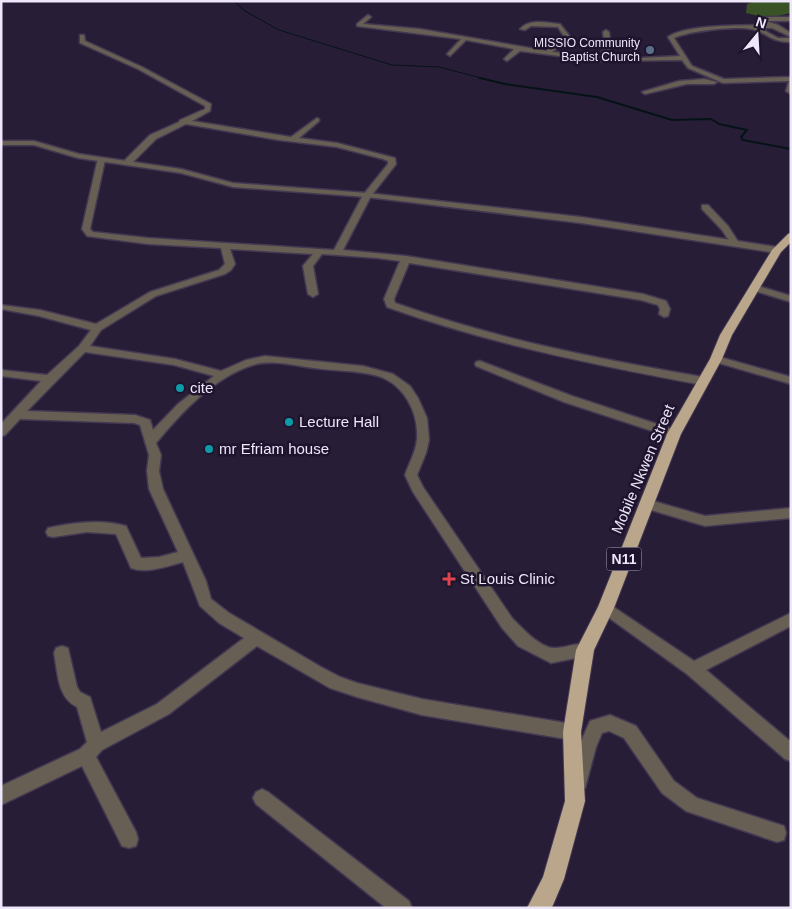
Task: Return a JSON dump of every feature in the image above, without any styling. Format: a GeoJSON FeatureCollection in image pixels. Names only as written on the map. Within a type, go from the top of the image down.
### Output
{"type":"FeatureCollection","features":[{"type":"Feature","properties":{"kind":"highway","name":"Mobile Nkwen Street"},"geometry":{"type":"LineString","coordinates":[[543,904],[563,847],[575,801],[572,732],[586,650],[606,608],[674,434],[716,359],[726,335],[778,250],[791,236]]}},
{"type":"Feature","properties":{"kind":"street"},"geometry":{"type":"LineString","coordinates":[[368,17],[359,25],[420,31],[495,43],[518,49],[599,59],[684,58]]}},
{"type":"Feature","properties":{"kind":"street"},"geometry":{"type":"LineString","coordinates":[[791,19],[766,19],[762,21],[776,26],[791,35]]}},
{"type":"Feature","properties":{"kind":"street"},"geometry":{"type":"LineString","coordinates":[[523,29],[528,24],[560,26],[568,38],[550,49],[549,53]]}},
{"type":"Feature","properties":{"kind":"street"},"geometry":{"type":"LineString","coordinates":[[723,81],[693,69],[672,39],[673,36],[706,30],[776,26]]}},
{"type":"Feature","properties":{"kind":"street"},"geometry":{"type":"LineString","coordinates":[[755,28],[765,34],[783,40],[791,40]]}},
{"type":"Feature","properties":{"kind":"street"},"geometry":{"type":"LineString","coordinates":[[599,59],[608,48],[606,32]]}},
{"type":"Feature","properties":{"kind":"street"},"geometry":{"type":"LineString","coordinates":[[82,36],[82,42],[140,68],[210,105],[208,110],[182,121],[149,139],[128,162]]}},
{"type":"Feature","properties":{"kind":"street"},"geometry":{"type":"LineString","coordinates":[[450,54],[465,38]]}},
{"type":"Feature","properties":{"kind":"street"},"geometry":{"type":"LineString","coordinates":[[507,60],[518,49]]}},
{"type":"Feature","properties":{"kind":"street"},"geometry":{"type":"LineString","coordinates":[[646,92],[673,83],[693,80],[791,81],[789,90],[791,92]]}},
{"type":"Feature","properties":{"kind":"street"},"geometry":{"type":"LineString","coordinates":[[292,140],[317,120]]}},
{"type":"Feature","properties":{"kind":"street"},"geometry":{"type":"LineString","coordinates":[[182,121],[292,140],[337,145],[392,160],[392,164],[367,195],[337,252]]}},
{"type":"Feature","properties":{"kind":"street"},"geometry":{"type":"LineString","coordinates":[[1,143],[23,142],[101,160],[128,162],[181,171],[234,185],[367,195],[581,220],[778,250]]}},
{"type":"Feature","properties":{"kind":"street"},"geometry":{"type":"LineString","coordinates":[[101,160],[86,229],[90,234],[148,241],[337,252],[406,259],[642,297],[662,303],[665,309],[664,314]]}},
{"type":"Feature","properties":{"kind":"street"},"geometry":{"type":"LineString","coordinates":[[705,207],[736,243]]}},
{"type":"Feature","properties":{"kind":"street"},"geometry":{"type":"LineString","coordinates":[[1,432],[50,379],[83,348],[97,328],[153,294],[222,272],[228,268],[230,264],[225,246]]}},
{"type":"Feature","properties":{"kind":"street"},"geometry":{"type":"LineString","coordinates":[[313,294],[308,266],[320,251]]}},
{"type":"Feature","properties":{"kind":"street"},"geometry":{"type":"LineString","coordinates":[[406,259],[389,299],[391,305],[511,344],[560,355],[703,381]]}},
{"type":"Feature","properties":{"kind":"street"},"geometry":{"type":"LineString","coordinates":[[755,288],[791,299]]}},
{"type":"Feature","properties":{"kind":"street"},"geometry":{"type":"LineString","coordinates":[[4,307],[47,314],[97,328]]}},
{"type":"Feature","properties":{"kind":"street"},"geometry":{"type":"LineString","coordinates":[[83,348],[175,362],[223,374]]}},
{"type":"Feature","properties":{"kind":"street"},"geometry":{"type":"LineString","coordinates":[[716,359],[791,381]]}},
{"type":"Feature","properties":{"kind":"street"},"geometry":{"type":"LineString","coordinates":[[150,442],[177,412],[223,374],[250,362],[267,360],[380,373],[398,381],[413,398],[420,413],[424,433],[422,450],[411,474],[492,603],[507,623],[524,640],[537,649],[551,656],[586,650]]}},
{"type":"Feature","properties":{"kind":"street"},"geometry":{"type":"LineString","coordinates":[[480,364],[568,399],[674,434]]}},
{"type":"Feature","properties":{"kind":"street"},"geometry":{"type":"LineString","coordinates":[[1,373],[50,379]]}},
{"type":"Feature","properties":{"kind":"street"},"geometry":{"type":"LineString","coordinates":[[17,415],[135,419],[146,423],[155,455],[153,471],[156,489],[199,581],[205,602],[224,618],[314,672],[336,683],[357,690],[422,707],[572,732]]}},
{"type":"Feature","properties":{"kind":"street"},"geometry":{"type":"LineString","coordinates":[[646,504],[705,521],[791,513]]}},
{"type":"Feature","properties":{"kind":"street"},"geometry":{"type":"LineString","coordinates":[[53,532],[81,526],[102,526],[121,530],[136,564],[158,563],[187,555]]}},
{"type":"Feature","properties":{"kind":"street"},"geometry":{"type":"LineString","coordinates":[[606,608],[693,669],[791,753]]}},
{"type":"Feature","properties":{"kind":"street"},"geometry":{"type":"LineString","coordinates":[[693,669],[791,620]]}},
{"type":"Feature","properties":{"kind":"street"},"geometry":{"type":"LineString","coordinates":[[1,796],[91,750],[163,709],[256,638]]}},
{"type":"Feature","properties":{"kind":"street"},"geometry":{"type":"LineString","coordinates":[[62,653],[69,690],[74,696],[84,702],[91,750],[129,839]]}},
{"type":"Feature","properties":{"kind":"street"},"geometry":{"type":"LineString","coordinates":[[575,801],[587,748],[596,727],[610,723],[630,732],[668,787],[692,805],[777,833]]}},
{"type":"Feature","properties":{"kind":"street"},"geometry":{"type":"LineString","coordinates":[[262,798],[402,908]]}},
{"type":"Feature","properties":{"kind":"green space"},"geometry":{"type":"Polygon","coordinates":[[[756,1],[791,1],[791,13],[767,18],[746,13],[747,4],[756,1]]]}},
{"type":"Feature","properties":{"kind":"waterway"},"geometry":{"type":"LineString","coordinates":[[234,1],[245,11],[279,30],[392,65],[439,67],[485,79]]}},
{"type":"Feature","properties":{"kind":"waterway"},"geometry":{"type":"LineString","coordinates":[[480,78],[505,84],[597,97],[672,120],[711,119],[719,124],[747,130],[741,137],[743,140],[791,149]]}},
{"type":"Feature","properties":{"kind":"place","name":"MISSIO Community Baptist Church"},"geometry":{"type":"Point","coordinates":[650,50]}},
{"type":"Feature","properties":{"kind":"place","name":"cite"},"geometry":{"type":"Point","coordinates":[180,388]}},
{"type":"Feature","properties":{"kind":"place","name":"Lecture Hall"},"geometry":{"type":"Point","coordinates":[289,422]}},
{"type":"Feature","properties":{"kind":"place","name":"mr Efriam house"},"geometry":{"type":"Point","coordinates":[209,449]}},
{"type":"Feature","properties":{"kind":"place","name":"St Louis Clinic"},"geometry":{"type":"Point","coordinates":[449,579]}}]}
